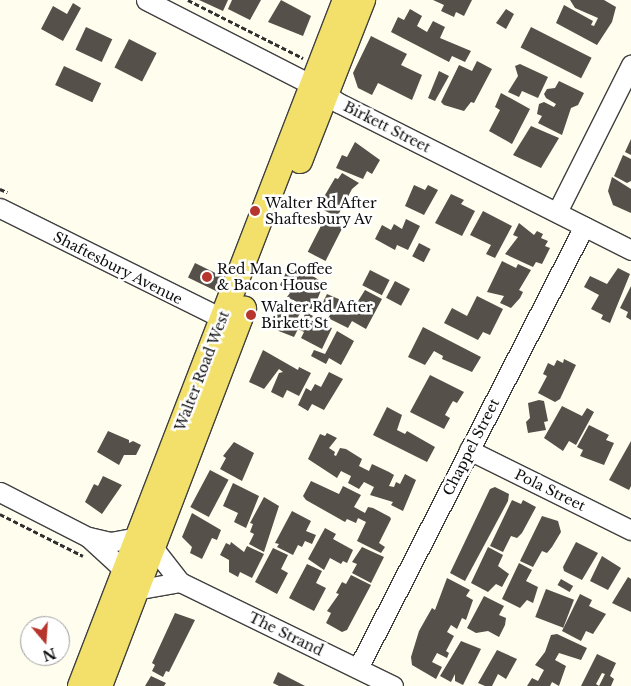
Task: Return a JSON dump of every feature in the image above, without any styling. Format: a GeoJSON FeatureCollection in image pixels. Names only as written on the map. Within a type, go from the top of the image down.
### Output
{"type":"FeatureCollection","features":[{"type":"Feature","properties":{"kind":"main road","name":"Walter Road West"},"geometry":{"type":"LineString","coordinates":[[319,90],[345,0]]}},
{"type":"Feature","properties":{"kind":"main road","name":"Walter Road West"},"geometry":{"type":"LineString","coordinates":[[80,686],[130,580],[319,90],[363,0]]}},
{"type":"Feature","properties":{"kind":"main road","name":"Walter Road West"},"geometry":{"type":"LineString","coordinates":[[100,686],[130,580]]}},
{"type":"Feature","properties":{"kind":"street","name":"Birkett Street"},"geometry":{"type":"LineString","coordinates":[[146,0],[631,250]]}},
{"type":"Feature","properties":{"kind":"street"},"geometry":{"type":"LineString","coordinates":[[557,212],[631,65]]}},
{"type":"Feature","properties":{"kind":"street","name":"Shaftesbury Avenue"},"geometry":{"type":"LineString","coordinates":[[0,208],[229,323]]}},
{"type":"Feature","properties":{"kind":"street","name":"Chappel Street"},"geometry":{"type":"LineString","coordinates":[[358,668],[584,226]]}},
{"type":"Feature","properties":{"kind":"street","name":"Pola Street"},"geometry":{"type":"LineString","coordinates":[[469,450],[631,530]]}},
{"type":"Feature","properties":{"kind":"street"},"geometry":{"type":"LineString","coordinates":[[0,492],[88,537],[110,542],[145,541]]}},
{"type":"Feature","properties":{"kind":"street"},"geometry":{"type":"LineString","coordinates":[[88,537],[130,580],[180,582]]}},
{"type":"Feature","properties":{"kind":"street","name":"The Strand"},"geometry":{"type":"LineString","coordinates":[[145,541],[180,582],[393,686]]}},
{"type":"Feature","properties":{"kind":"path"},"geometry":{"type":"LineString","coordinates":[[188,0],[309,61]]}},
{"type":"Feature","properties":{"kind":"path"},"geometry":{"type":"LineString","coordinates":[[0,514],[86,558]]}},
{"type":"Feature","properties":{"kind":"building"},"geometry":{"type":"Polygon","coordinates":[[[199,0],[228,0],[223,11],[199,0]]]}},
{"type":"Feature","properties":{"kind":"building"},"geometry":{"type":"Polygon","coordinates":[[[232,0],[261,0],[250,20],[228,9],[232,0]]]}},
{"type":"Feature","properties":{"kind":"building"},"geometry":{"type":"Polygon","coordinates":[[[281,0],[311,16],[303,36],[268,22],[281,0]]]}},
{"type":"Feature","properties":{"kind":"building"},"geometry":{"type":"Polygon","coordinates":[[[433,0],[472,0],[464,16],[456,12],[454,17],[441,11],[444,5],[433,0]]]}},
{"type":"Feature","properties":{"kind":"building"},"geometry":{"type":"Polygon","coordinates":[[[570,0],[604,0],[616,7],[612,22],[597,45],[556,23],[564,5],[593,21],[591,25],[594,26],[598,18],[575,8],[570,0]]]}},
{"type":"Feature","properties":{"kind":"building"},"geometry":{"type":"Polygon","coordinates":[[[73,3],[81,8],[63,41],[41,29],[53,6],[67,14],[73,3]]]}},
{"type":"Feature","properties":{"kind":"building"},"geometry":{"type":"Polygon","coordinates":[[[410,9],[422,16],[417,26],[427,32],[433,21],[445,27],[440,38],[471,51],[465,62],[452,56],[449,62],[391,32],[398,17],[404,20],[410,9]]]}},
{"type":"Feature","properties":{"kind":"building"},"geometry":{"type":"Polygon","coordinates":[[[506,9],[514,14],[506,29],[496,23],[506,9]]]}},
{"type":"Feature","properties":{"kind":"building"},"geometry":{"type":"Polygon","coordinates":[[[86,27],[112,39],[102,62],[75,50],[86,27]]]}},
{"type":"Feature","properties":{"kind":"building"},"geometry":{"type":"Polygon","coordinates":[[[531,27],[592,58],[581,78],[521,47],[531,27]]]}},
{"type":"Feature","properties":{"kind":"building"},"geometry":{"type":"Polygon","coordinates":[[[371,36],[407,54],[401,65],[422,75],[412,100],[378,83],[372,95],[358,88],[353,73],[371,36]]]}},
{"type":"Feature","properties":{"kind":"building"},"geometry":{"type":"Polygon","coordinates":[[[129,39],[157,53],[142,82],[114,68],[129,39]]]}},
{"type":"Feature","properties":{"kind":"building"},"geometry":{"type":"Polygon","coordinates":[[[477,61],[492,69],[474,103],[471,102],[464,111],[444,105],[441,102],[459,65],[472,71],[477,61]]]}},
{"type":"Feature","properties":{"kind":"building"},"geometry":{"type":"Polygon","coordinates":[[[520,64],[548,77],[538,98],[522,91],[519,97],[508,92],[518,76],[515,66],[520,64]]]}},
{"type":"Feature","properties":{"kind":"building"},"geometry":{"type":"Polygon","coordinates":[[[64,66],[101,83],[92,102],[55,85],[64,66]]]}},
{"type":"Feature","properties":{"kind":"building"},"geometry":{"type":"Polygon","coordinates":[[[439,71],[449,76],[435,101],[428,98],[439,71]]]}},
{"type":"Feature","properties":{"kind":"building"},"geometry":{"type":"Polygon","coordinates":[[[559,81],[584,93],[578,105],[571,108],[562,135],[538,123],[542,116],[537,114],[539,104],[544,102],[554,107],[556,104],[546,98],[544,94],[547,89],[555,88],[559,81]]]}},
{"type":"Feature","properties":{"kind":"building"},"geometry":{"type":"Polygon","coordinates":[[[501,93],[530,109],[512,144],[489,131],[500,110],[495,107],[501,93]]]}},
{"type":"Feature","properties":{"kind":"building"},"geometry":{"type":"Polygon","coordinates":[[[531,126],[559,138],[541,168],[513,155],[531,126]]]}},
{"type":"Feature","properties":{"kind":"building"},"geometry":{"type":"Polygon","coordinates":[[[631,139],[631,155],[625,152],[631,139]]]}},
{"type":"Feature","properties":{"kind":"building"},"geometry":{"type":"Polygon","coordinates":[[[355,142],[380,160],[372,174],[367,171],[363,179],[336,168],[342,155],[347,157],[355,142]]]}},
{"type":"Feature","properties":{"kind":"building"},"geometry":{"type":"Polygon","coordinates":[[[623,155],[631,159],[631,181],[627,183],[614,176],[623,155]]]}},
{"type":"Feature","properties":{"kind":"building"},"geometry":{"type":"Polygon","coordinates":[[[342,173],[359,183],[352,189],[337,217],[318,207],[335,178],[338,179],[342,173]]]}},
{"type":"Feature","properties":{"kind":"building"},"geometry":{"type":"Polygon","coordinates":[[[612,177],[631,189],[631,213],[613,205],[608,191],[612,177]]]}},
{"type":"Feature","properties":{"kind":"building"},"geometry":{"type":"Polygon","coordinates":[[[414,185],[425,190],[428,185],[438,190],[424,215],[405,206],[414,185]]]}},
{"type":"Feature","properties":{"kind":"building"},"geometry":{"type":"Polygon","coordinates":[[[451,194],[464,200],[461,204],[475,211],[462,236],[435,223],[451,194]]]}},
{"type":"Feature","properties":{"kind":"building"},"geometry":{"type":"Polygon","coordinates":[[[483,211],[512,226],[495,258],[486,254],[491,245],[470,235],[483,211]]]}},
{"type":"Feature","properties":{"kind":"building"},"geometry":{"type":"Polygon","coordinates":[[[325,218],[343,227],[326,261],[308,252],[325,218]]]}},
{"type":"Feature","properties":{"kind":"building"},"geometry":{"type":"Polygon","coordinates":[[[406,219],[420,226],[408,250],[397,245],[395,250],[375,239],[382,225],[391,230],[394,224],[402,229],[406,219]]]}},
{"type":"Feature","properties":{"kind":"building"},"geometry":{"type":"Polygon","coordinates":[[[519,223],[534,235],[537,231],[543,234],[541,238],[548,241],[545,246],[550,248],[542,264],[536,262],[533,267],[505,254],[518,237],[513,235],[519,223]]]}},
{"type":"Feature","properties":{"kind":"building"},"geometry":{"type":"Polygon","coordinates":[[[419,243],[431,249],[424,262],[412,256],[419,243]]]}},
{"type":"Feature","properties":{"kind":"building"},"geometry":{"type":"Polygon","coordinates":[[[502,261],[516,268],[518,264],[531,270],[519,290],[523,292],[520,298],[511,308],[500,303],[504,296],[487,292],[502,261]]]}},
{"type":"Feature","properties":{"kind":"building","name":"Red Man Coffee & Bacon House"},"geometry":{"type":"Polygon","coordinates":[[[195,263],[226,278],[219,292],[188,277],[195,263]]]}},
{"type":"Feature","properties":{"kind":"building"},"geometry":{"type":"Polygon","coordinates":[[[288,268],[296,272],[294,278],[301,269],[324,283],[313,310],[287,297],[290,293],[280,285],[288,268]]]}},
{"type":"Feature","properties":{"kind":"building"},"geometry":{"type":"Polygon","coordinates":[[[618,268],[630,274],[610,323],[601,319],[603,315],[591,309],[599,295],[584,287],[590,276],[607,284],[618,268]]]}},
{"type":"Feature","properties":{"kind":"building"},"geometry":{"type":"Polygon","coordinates":[[[370,270],[390,280],[382,295],[362,285],[370,270]]]}},
{"type":"Feature","properties":{"kind":"building"},"geometry":{"type":"Polygon","coordinates":[[[395,281],[410,289],[401,306],[386,298],[395,281]]]}},
{"type":"Feature","properties":{"kind":"building"},"geometry":{"type":"Polygon","coordinates":[[[631,286],[631,320],[626,317],[628,312],[620,308],[631,286]]]}},
{"type":"Feature","properties":{"kind":"building"},"geometry":{"type":"Polygon","coordinates":[[[365,290],[382,299],[366,329],[352,321],[348,328],[328,318],[332,312],[321,306],[327,294],[355,306],[365,290]]]}},
{"type":"Feature","properties":{"kind":"building"},"geometry":{"type":"Polygon","coordinates":[[[477,296],[503,309],[490,335],[483,332],[478,340],[444,323],[452,308],[467,316],[477,296]]]}},
{"type":"Feature","properties":{"kind":"building"},"geometry":{"type":"Polygon","coordinates":[[[284,301],[302,310],[295,322],[300,324],[306,312],[313,316],[310,320],[332,328],[322,349],[301,338],[304,332],[298,329],[294,337],[271,328],[284,301]]]}},
{"type":"Feature","properties":{"kind":"building"},"geometry":{"type":"Polygon","coordinates":[[[423,327],[481,357],[472,372],[442,359],[443,356],[434,351],[425,365],[408,357],[423,327]]]}},
{"type":"Feature","properties":{"kind":"building"},"geometry":{"type":"Polygon","coordinates":[[[337,331],[354,341],[341,365],[329,358],[326,364],[311,356],[314,350],[325,354],[337,331]]]}},
{"type":"Feature","properties":{"kind":"building"},"geometry":{"type":"Polygon","coordinates":[[[263,350],[298,370],[299,367],[311,373],[299,396],[287,390],[283,398],[271,392],[279,373],[283,372],[279,369],[264,389],[249,382],[263,350]]]}},
{"type":"Feature","properties":{"kind":"building"},"geometry":{"type":"Polygon","coordinates":[[[564,359],[576,365],[560,399],[555,402],[538,393],[547,376],[543,374],[548,363],[554,366],[557,360],[563,363],[564,359]]]}},
{"type":"Feature","properties":{"kind":"building"},"geometry":{"type":"Polygon","coordinates":[[[329,372],[343,379],[324,410],[312,404],[308,411],[298,405],[306,388],[311,391],[315,384],[321,387],[329,372]]]}},
{"type":"Feature","properties":{"kind":"building"},"geometry":{"type":"Polygon","coordinates":[[[430,375],[464,392],[457,403],[453,401],[445,415],[450,418],[444,429],[410,412],[430,375]]]}},
{"type":"Feature","properties":{"kind":"building"},"geometry":{"type":"Polygon","coordinates":[[[539,400],[544,401],[548,421],[544,422],[546,430],[528,433],[526,422],[530,418],[528,403],[539,400]]]}},
{"type":"Feature","properties":{"kind":"building"},"geometry":{"type":"Polygon","coordinates":[[[562,406],[582,416],[587,408],[594,412],[576,445],[569,441],[563,451],[544,438],[562,406]]]}},
{"type":"Feature","properties":{"kind":"building"},"geometry":{"type":"Polygon","coordinates":[[[387,407],[402,415],[397,430],[405,434],[407,431],[435,447],[427,462],[373,435],[387,407]]]}},
{"type":"Feature","properties":{"kind":"building"},"geometry":{"type":"Polygon","coordinates":[[[589,425],[609,435],[606,440],[614,443],[604,465],[580,456],[583,450],[577,447],[589,425]]]}},
{"type":"Feature","properties":{"kind":"building"},"geometry":{"type":"Polygon","coordinates":[[[108,431],[129,440],[129,443],[133,441],[141,445],[136,455],[124,455],[119,465],[97,452],[108,431]]]}},
{"type":"Feature","properties":{"kind":"building"},"geometry":{"type":"Polygon","coordinates":[[[327,433],[337,438],[329,448],[335,452],[334,455],[336,456],[340,448],[346,449],[362,459],[359,466],[369,471],[372,464],[389,472],[394,475],[389,486],[394,487],[396,482],[400,484],[405,474],[416,480],[403,511],[391,505],[393,502],[370,495],[374,487],[364,482],[359,489],[348,483],[351,476],[341,471],[337,478],[308,459],[320,434],[325,436],[327,433]]]}},
{"type":"Feature","properties":{"kind":"building"},"geometry":{"type":"Polygon","coordinates":[[[631,441],[631,486],[629,490],[609,480],[631,441]]]}},
{"type":"Feature","properties":{"kind":"building"},"geometry":{"type":"Polygon","coordinates":[[[234,442],[254,453],[242,481],[220,469],[226,458],[223,456],[234,442]]]}},
{"type":"Feature","properties":{"kind":"building"},"geometry":{"type":"Polygon","coordinates":[[[210,470],[229,480],[209,517],[190,507],[210,470]]]}},
{"type":"Feature","properties":{"kind":"building"},"geometry":{"type":"Polygon","coordinates":[[[103,476],[122,485],[102,514],[85,502],[94,484],[98,486],[103,476]]]}},
{"type":"Feature","properties":{"kind":"building"},"geometry":{"type":"Polygon","coordinates":[[[311,481],[339,494],[343,486],[361,495],[354,507],[365,513],[368,507],[373,508],[390,517],[391,519],[379,543],[385,547],[381,553],[357,541],[366,522],[358,518],[356,523],[347,519],[345,522],[306,500],[303,496],[311,481]]]}},
{"type":"Feature","properties":{"kind":"building"},"geometry":{"type":"Polygon","coordinates":[[[233,483],[259,496],[246,528],[234,522],[238,513],[223,506],[233,483]]]}},
{"type":"Feature","properties":{"kind":"building"},"geometry":{"type":"Polygon","coordinates":[[[495,487],[509,494],[508,501],[465,581],[450,573],[490,489],[495,487]]]}},
{"type":"Feature","properties":{"kind":"building"},"geometry":{"type":"Polygon","coordinates":[[[264,497],[279,506],[264,552],[249,544],[254,534],[250,532],[253,524],[250,523],[264,497]]]}},
{"type":"Feature","properties":{"kind":"building"},"geometry":{"type":"Polygon","coordinates":[[[512,500],[521,504],[523,500],[536,507],[522,533],[517,538],[511,536],[503,552],[490,546],[512,500]]]}},
{"type":"Feature","properties":{"kind":"building"},"geometry":{"type":"Polygon","coordinates":[[[292,511],[311,521],[306,531],[316,535],[312,544],[305,541],[302,547],[298,545],[293,555],[277,547],[279,544],[275,543],[292,511]]]}},
{"type":"Feature","properties":{"kind":"building"},"geometry":{"type":"Polygon","coordinates":[[[192,513],[221,530],[217,540],[212,538],[202,559],[190,553],[192,547],[182,537],[192,513]]]}},
{"type":"Feature","properties":{"kind":"building"},"geometry":{"type":"Polygon","coordinates":[[[542,516],[558,521],[561,532],[547,553],[542,551],[533,567],[520,561],[542,516]]]}},
{"type":"Feature","properties":{"kind":"building"},"geometry":{"type":"Polygon","coordinates":[[[325,528],[336,534],[333,539],[353,550],[347,563],[343,561],[341,564],[330,558],[324,570],[308,559],[325,528]]]}},
{"type":"Feature","properties":{"kind":"building"},"geometry":{"type":"Polygon","coordinates":[[[231,542],[244,552],[247,546],[264,554],[252,578],[240,572],[238,577],[229,572],[229,560],[220,555],[226,543],[230,545],[231,542]]]}},
{"type":"Feature","properties":{"kind":"building"},"geometry":{"type":"Polygon","coordinates":[[[576,542],[598,553],[582,580],[564,571],[563,567],[576,542]]]}},
{"type":"Feature","properties":{"kind":"building"},"geometry":{"type":"Polygon","coordinates":[[[362,547],[384,557],[371,583],[352,573],[357,564],[352,562],[362,547]]]}},
{"type":"Feature","properties":{"kind":"building"},"geometry":{"type":"Polygon","coordinates":[[[488,547],[503,555],[498,566],[509,574],[502,587],[496,584],[488,592],[471,583],[488,547]]]}},
{"type":"Feature","properties":{"kind":"building"},"geometry":{"type":"Polygon","coordinates":[[[273,548],[288,555],[281,569],[288,573],[277,594],[255,582],[273,548]]]}},
{"type":"Feature","properties":{"kind":"building"},"geometry":{"type":"Polygon","coordinates":[[[602,556],[621,568],[608,590],[590,581],[602,556]]]}},
{"type":"Feature","properties":{"kind":"building"},"geometry":{"type":"Polygon","coordinates":[[[519,563],[532,570],[526,581],[538,587],[533,603],[527,600],[520,608],[502,599],[519,563]]]}},
{"type":"Feature","properties":{"kind":"building"},"geometry":{"type":"Polygon","coordinates":[[[307,564],[322,571],[316,583],[326,588],[314,611],[289,598],[307,564]]]}},
{"type":"Feature","properties":{"kind":"building"},"geometry":{"type":"Polygon","coordinates":[[[351,575],[371,585],[347,630],[342,632],[326,623],[331,613],[327,611],[339,594],[336,593],[342,582],[346,584],[351,575]]]}},
{"type":"Feature","properties":{"kind":"building"},"geometry":{"type":"Polygon","coordinates":[[[628,577],[631,579],[631,612],[612,603],[628,577]]]}},
{"type":"Feature","properties":{"kind":"building"},"geometry":{"type":"Polygon","coordinates":[[[447,578],[470,590],[466,596],[473,600],[466,620],[462,618],[457,629],[451,625],[447,632],[454,636],[446,651],[449,653],[447,658],[437,653],[432,662],[442,667],[436,679],[412,665],[411,657],[419,631],[432,608],[435,610],[447,578]]]}},
{"type":"Feature","properties":{"kind":"building"},"geometry":{"type":"Polygon","coordinates":[[[561,579],[573,586],[570,592],[558,585],[561,579]]]}},
{"type":"Feature","properties":{"kind":"building"},"geometry":{"type":"Polygon","coordinates":[[[546,589],[574,600],[563,628],[535,617],[546,589]]]}},
{"type":"Feature","properties":{"kind":"building"},"geometry":{"type":"Polygon","coordinates":[[[580,594],[592,600],[589,606],[606,614],[593,634],[586,631],[581,641],[562,631],[580,594]]]}},
{"type":"Feature","properties":{"kind":"building"},"geometry":{"type":"Polygon","coordinates":[[[484,596],[504,606],[499,615],[506,618],[505,625],[499,637],[488,631],[476,633],[467,628],[484,596]]]}},
{"type":"Feature","properties":{"kind":"building"},"geometry":{"type":"Polygon","coordinates":[[[175,613],[195,620],[169,672],[166,671],[163,677],[152,671],[155,665],[152,663],[175,613]]]}},
{"type":"Feature","properties":{"kind":"building"},"geometry":{"type":"Polygon","coordinates":[[[557,634],[587,648],[581,660],[559,653],[555,660],[566,666],[559,686],[552,682],[550,686],[527,686],[532,678],[538,681],[544,670],[535,665],[545,652],[551,635],[557,634]]]}},
{"type":"Feature","properties":{"kind":"building"},"geometry":{"type":"Polygon","coordinates":[[[461,641],[481,649],[463,685],[455,681],[455,674],[451,682],[440,676],[461,641]]]}},
{"type":"Feature","properties":{"kind":"building"},"geometry":{"type":"Polygon","coordinates":[[[497,650],[517,659],[506,679],[498,674],[492,686],[478,683],[497,650]]]}},
{"type":"Feature","properties":{"kind":"building"},"geometry":{"type":"Polygon","coordinates":[[[597,654],[616,663],[610,676],[614,679],[611,686],[599,686],[581,686],[597,654]],[[602,673],[596,684],[599,686],[605,674],[602,673]]]}},
{"type":"Feature","properties":{"kind":"building"},"geometry":{"type":"Polygon","coordinates":[[[278,672],[305,686],[279,686],[273,683],[278,672]]]}},
{"type":"Feature","properties":{"kind":"building"},"geometry":{"type":"Polygon","coordinates":[[[151,676],[166,683],[164,686],[145,686],[151,676]]]}},
{"type":"Feature","properties":{"kind":"place","name":"Walter Rd After Shaftesbury Av"},"geometry":{"type":"Point","coordinates":[255,211]}},
{"type":"Feature","properties":{"kind":"place","name":"Red Man Coffee & Bacon House"},"geometry":{"type":"Point","coordinates":[207,277]}},
{"type":"Feature","properties":{"kind":"place","name":"Walter Rd After Birkett St"},"geometry":{"type":"Point","coordinates":[251,315]}}]}
